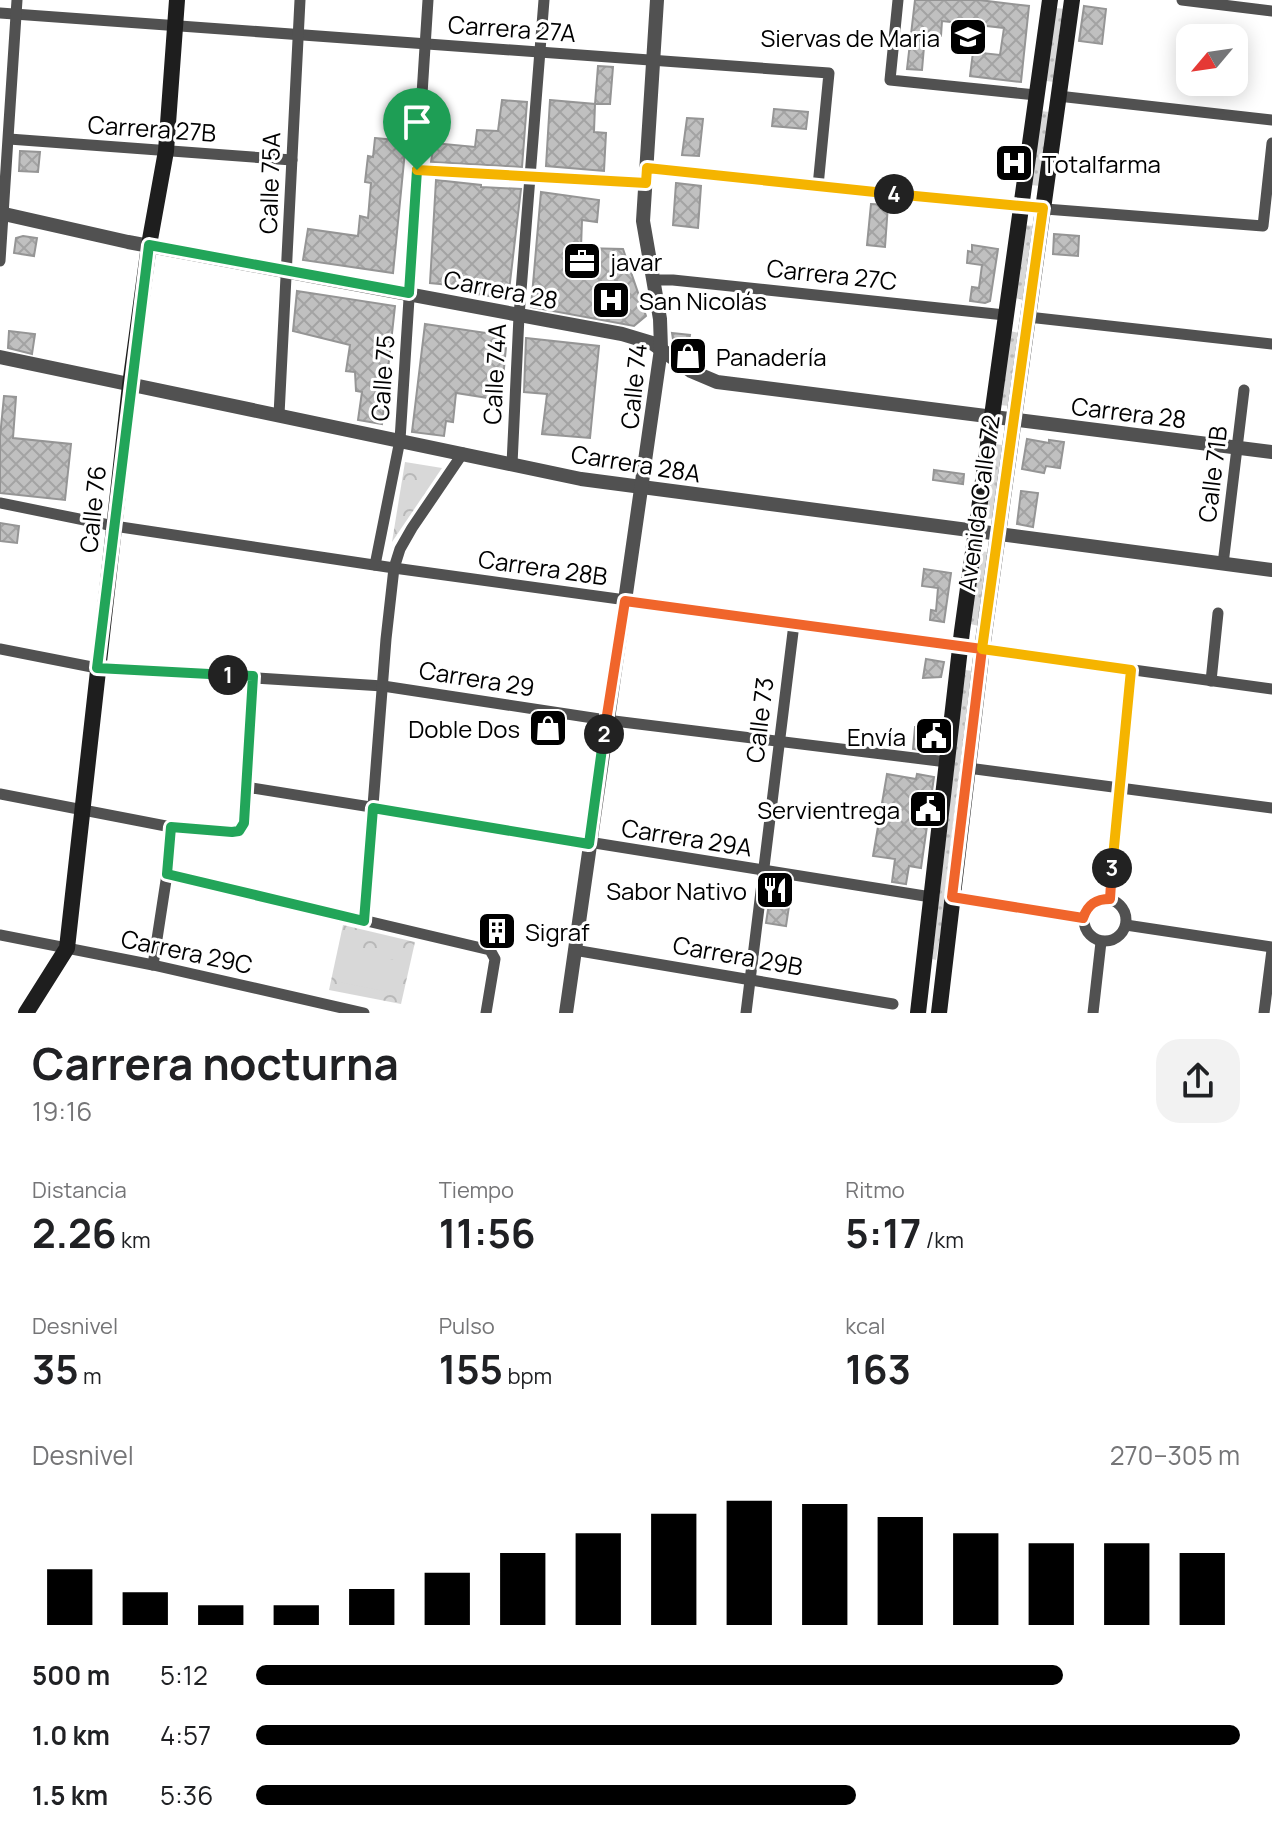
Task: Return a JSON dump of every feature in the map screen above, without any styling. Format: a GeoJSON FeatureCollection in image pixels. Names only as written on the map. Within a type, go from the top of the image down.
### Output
{"type":"FeatureCollection","features":[{"type":"Feature","properties":{"kind":"main road","name":"Calle 76"},"geometry":{"type":"LineString","coordinates":[[26,1013],[67,948],[130,385],[149,245],[166,151],[177,0]]}},
{"type":"Feature","properties":{"kind":"main road","name":"Avenida Calle 72"},"geometry":{"type":"LineString","coordinates":[[918,1013],[961,647],[1050,0]]}},
{"type":"Feature","properties":{"kind":"main road","name":"Avenida Calle 72"},"geometry":{"type":"LineString","coordinates":[[939,1013],[982,649],[1072,0]]}},
{"type":"Feature","properties":{"kind":"main road"},"geometry":{"type":"LineString","coordinates":[[943,974],[951,1013]]}},
{"type":"Feature","properties":{"kind":"main road"},"geometry":{"type":"LineString","coordinates":[[909,1013],[921,990]]}},
{"type":"Feature","properties":{"kind":"street"},"geometry":{"type":"LineString","coordinates":[[0,261],[17,0]]}},
{"type":"Feature","properties":{"kind":"street","name":"Calle 75A"},"geometry":{"type":"LineString","coordinates":[[279,415],[300,0]]}},
{"type":"Feature","properties":{"kind":"street","name":"Calle 75"},"geometry":{"type":"LineString","coordinates":[[375,565],[400,440],[428,0]]}},
{"type":"Feature","properties":{"kind":"street","name":"Calle 74A"},"geometry":{"type":"LineString","coordinates":[[512,464],[519,316],[544,0]]}},
{"type":"Feature","properties":{"kind":"street","name":"Calle 74"},"geometry":{"type":"LineString","coordinates":[[566,1013],[661,349],[654,280],[644,235],[657,0]]}},
{"type":"Feature","properties":{"kind":"street"},"geometry":{"type":"LineString","coordinates":[[898,0],[890,80],[1036,95]]}},
{"type":"Feature","properties":{"kind":"street"},"geometry":{"type":"LineString","coordinates":[[1182,0],[1272,11]]}},
{"type":"Feature","properties":{"kind":"street","name":"Carrera 27A"},"geometry":{"type":"LineString","coordinates":[[0,13],[829,73],[818,186]]}},
{"type":"Feature","properties":{"kind":"street"},"geometry":{"type":"LineString","coordinates":[[1058,96],[1272,120]]}},
{"type":"Feature","properties":{"kind":"street","name":"Carrera 27B"},"geometry":{"type":"LineString","coordinates":[[9,139],[292,160]]}},
{"type":"Feature","properties":{"kind":"street"},"geometry":{"type":"LineString","coordinates":[[417,170],[530,177],[646,176],[818,186],[1020,207],[1263,226],[1272,143]]}},
{"type":"Feature","properties":{"kind":"street","name":"Carrera 28"},"geometry":{"type":"LineString","coordinates":[[2,213],[149,245],[641,338],[691,371],[717,382],[1272,452]]}},
{"type":"Feature","properties":{"kind":"street","name":"Carrera 27C"},"geometry":{"type":"LineString","coordinates":[[654,280],[1005,315]]}},
{"type":"Feature","properties":{"kind":"street"},"geometry":{"type":"LineString","coordinates":[[1028,317],[1272,344]]}},
{"type":"Feature","properties":{"kind":"street","name":"Carrera 28A"},"geometry":{"type":"LineString","coordinates":[[0,357],[581,479],[1272,570]]}},
{"type":"Feature","properties":{"kind":"street","name":"Calle 71B"},"geometry":{"type":"LineString","coordinates":[[1223,564],[1244,390]]}},
{"type":"Feature","properties":{"kind":"street"},"geometry":{"type":"LineString","coordinates":[[364,921],[394,568],[412,528],[463,453]]}},
{"type":"Feature","properties":{"kind":"street","name":"Carrera 28B"},"geometry":{"type":"LineString","coordinates":[[0,503],[114,526],[394,568],[1272,689]]}},
{"type":"Feature","properties":{"kind":"street"},"geometry":{"type":"LineString","coordinates":[[1211,681],[1218,613]]}},
{"type":"Feature","properties":{"kind":"street","name":"Calle 73"},"geometry":{"type":"LineString","coordinates":[[746,1013],[794,624]]}},
{"type":"Feature","properties":{"kind":"street","name":"Carrera 29"},"geometry":{"type":"LineString","coordinates":[[0,649],[97,668],[383,686],[606,720],[947,762]]}},
{"type":"Feature","properties":{"kind":"street"},"geometry":{"type":"LineString","coordinates":[[1110,899],[1131,670]]}},
{"type":"Feature","properties":{"kind":"street"},"geometry":{"type":"LineString","coordinates":[[0,794],[171,827],[239,831],[244,823],[253,676]]}},
{"type":"Feature","properties":{"kind":"street"},"geometry":{"type":"LineString","coordinates":[[968,768],[1272,808]]}},
{"type":"Feature","properties":{"kind":"street","name":"Carrera 29A"},"geometry":{"type":"LineString","coordinates":[[246,787],[931,897]]}},
{"type":"Feature","properties":{"kind":"street"},"geometry":{"type":"LineString","coordinates":[[153,965],[171,827]]}},
{"type":"Feature","properties":{"kind":"street"},"geometry":{"type":"LineString","coordinates":[[167,874],[484,948],[494,954],[486,1013]]}},
{"type":"Feature","properties":{"kind":"street"},"geometry":{"type":"LineString","coordinates":[[952,897],[1083,918]]}},
{"type":"Feature","properties":{"kind":"street"},"geometry":{"type":"LineString","coordinates":[[1110,899],[1123,909],[1126,925],[1117,938],[1101,942],[1088,933],[1083,918],[1092,902],[1110,899]]}},
{"type":"Feature","properties":{"kind":"street"},"geometry":{"type":"LineString","coordinates":[[1126,925],[1272,948],[1264,1013]]}},
{"type":"Feature","properties":{"kind":"street","name":"Carrera 29C"},"geometry":{"type":"LineString","coordinates":[[0,935],[153,965],[364,1013]]}},
{"type":"Feature","properties":{"kind":"street"},"geometry":{"type":"LineString","coordinates":[[1093,1013],[1101,942]]}},
{"type":"Feature","properties":{"kind":"street","name":"Carrera 29B"},"geometry":{"type":"LineString","coordinates":[[574,950],[893,1004]]}},
{"type":"Feature","properties":{"kind":"green space"},"geometry":{"type":"Polygon","coordinates":[[[1056,8],[1065,9],[1055,82],[1046,81],[1056,8]]]}},
{"type":"Feature","properties":{"kind":"green space"},"geometry":{"type":"Polygon","coordinates":[[[1040,111],[1050,112],[1040,186],[1031,185],[1040,111]]]}},
{"type":"Feature","properties":{"kind":"green space"},"geometry":{"type":"Polygon","coordinates":[[[1024,225],[1033,226],[1024,300],[1015,298],[1024,225]]]}},
{"type":"Feature","properties":{"kind":"green space"},"geometry":{"type":"Polygon","coordinates":[[[1010,331],[1019,333],[1009,406],[1000,405],[1010,331]]]}},
{"type":"Feature","properties":{"kind":"green space"},"geometry":{"type":"Polygon","coordinates":[[[994,444],[1003,445],[993,519],[984,518],[994,444]]]}},
{"type":"Feature","properties":{"kind":"green space"},"geometry":{"type":"Polygon","coordinates":[[[405,462],[442,468],[392,542],[405,462]]]}},
{"type":"Feature","properties":{"kind":"green space"},"geometry":{"type":"Polygon","coordinates":[[[979,551],[988,552],[979,626],[970,624],[979,551]]]}},
{"type":"Feature","properties":{"kind":"green space"},"geometry":{"type":"Polygon","coordinates":[[[965,670],[973,671],[951,872],[936,960],[932,959],[965,670]]]}},
{"type":"Feature","properties":{"kind":"green space"},"geometry":{"type":"Polygon","coordinates":[[[343,925],[415,942],[401,1004],[329,990],[343,925]]]}},
{"type":"Feature","properties":{"kind":"green space"},"geometry":{"type":"Polygon","coordinates":[[[345,949],[399,961],[393,993],[338,982],[345,949]]]}},
{"type":"Feature","properties":{"kind":"building"},"geometry":{"type":"Polygon","coordinates":[[[915,0],[979,0],[1029,6],[1021,82],[970,76],[973,52],[1000,55],[1004,28],[942,21],[941,36],[925,35],[922,70],[907,69],[915,0]]]}},
{"type":"Feature","properties":{"kind":"building"},"geometry":{"type":"Polygon","coordinates":[[[1084,6],[1106,9],[1102,44],[1079,41],[1084,6]]]}},
{"type":"Feature","properties":{"kind":"building"},"geometry":{"type":"Polygon","coordinates":[[[598,66],[613,67],[610,104],[595,104],[598,66]]]}},
{"type":"Feature","properties":{"kind":"building"},"geometry":{"type":"Polygon","coordinates":[[[502,100],[527,102],[522,167],[431,162],[434,143],[475,147],[477,130],[498,131],[502,100]]]}},
{"type":"Feature","properties":{"kind":"building"},"geometry":{"type":"Polygon","coordinates":[[[550,100],[595,104],[594,132],[606,133],[604,171],[546,166],[550,100]]]}},
{"type":"Feature","properties":{"kind":"building"},"geometry":{"type":"Polygon","coordinates":[[[774,109],[808,112],[806,129],[772,126],[774,109]]]}},
{"type":"Feature","properties":{"kind":"building"},"geometry":{"type":"Polygon","coordinates":[[[687,118],[703,119],[699,156],[682,155],[687,118]]]}},
{"type":"Feature","properties":{"kind":"building"},"geometry":{"type":"Polygon","coordinates":[[[375,138],[406,141],[393,273],[303,260],[308,229],[358,236],[360,216],[368,218],[371,183],[365,182],[368,156],[373,157],[375,138]]]}},
{"type":"Feature","properties":{"kind":"building"},"geometry":{"type":"Polygon","coordinates":[[[20,151],[40,152],[38,172],[19,171],[20,151]]]}},
{"type":"Feature","properties":{"kind":"building"},"geometry":{"type":"Polygon","coordinates":[[[436,180],[521,189],[508,299],[430,283],[436,180]]]}},
{"type":"Feature","properties":{"kind":"building"},"geometry":{"type":"Polygon","coordinates":[[[676,183],[701,186],[698,228],[673,225],[676,183]]]}},
{"type":"Feature","properties":{"kind":"building"},"geometry":{"type":"Polygon","coordinates":[[[541,192],[599,200],[597,222],[582,220],[581,248],[623,249],[646,316],[634,326],[531,307],[541,192]]]}},
{"type":"Feature","properties":{"kind":"building"},"geometry":{"type":"Polygon","coordinates":[[[871,204],[888,205],[885,247],[867,245],[871,204]]]}},
{"type":"Feature","properties":{"kind":"building"},"geometry":{"type":"Polygon","coordinates":[[[1054,234],[1079,236],[1078,256],[1053,254],[1054,234]]]}},
{"type":"Feature","properties":{"kind":"building"},"geometry":{"type":"Polygon","coordinates":[[[16,238],[37,238],[34,256],[14,253],[16,238]]]}},
{"type":"Feature","properties":{"kind":"building"},"geometry":{"type":"Polygon","coordinates":[[[972,245],[998,249],[990,301],[985,303],[970,301],[972,287],[979,288],[982,265],[967,263],[972,245]]]}},
{"type":"Feature","properties":{"kind":"building"},"geometry":{"type":"Polygon","coordinates":[[[297,291],[395,306],[382,424],[358,420],[362,392],[356,391],[355,372],[346,371],[350,345],[293,331],[297,291]]]}},
{"type":"Feature","properties":{"kind":"building"},"geometry":{"type":"Polygon","coordinates":[[[425,324],[507,336],[501,400],[456,393],[453,422],[446,421],[444,436],[412,432],[425,324]]]}},
{"type":"Feature","properties":{"kind":"building"},"geometry":{"type":"Polygon","coordinates":[[[9,331],[35,334],[32,354],[8,348],[9,331]]]}},
{"type":"Feature","properties":{"kind":"building"},"geometry":{"type":"Polygon","coordinates":[[[672,333],[690,335],[689,341],[697,342],[696,360],[674,346],[672,333]]]}},
{"type":"Feature","properties":{"kind":"building"},"geometry":{"type":"Polygon","coordinates":[[[526,338],[599,346],[590,438],[542,434],[547,394],[524,392],[526,338]]]}},
{"type":"Feature","properties":{"kind":"building"},"geometry":{"type":"Polygon","coordinates":[[[4,396],[16,397],[13,438],[71,444],[65,500],[0,493],[4,396]]]}},
{"type":"Feature","properties":{"kind":"building"},"geometry":{"type":"Polygon","coordinates":[[[1027,439],[1064,442],[1060,468],[1046,466],[1044,473],[1022,469],[1027,439]]]}},
{"type":"Feature","properties":{"kind":"building"},"geometry":{"type":"Polygon","coordinates":[[[934,470],[964,474],[963,484],[933,480],[934,470]]]}},
{"type":"Feature","properties":{"kind":"building"},"geometry":{"type":"Polygon","coordinates":[[[1021,491],[1038,493],[1033,527],[1017,524],[1021,491]]]}},
{"type":"Feature","properties":{"kind":"building"},"geometry":{"type":"Polygon","coordinates":[[[0,523],[19,526],[17,543],[0,541],[0,523]]]}},
{"type":"Feature","properties":{"kind":"building"},"geometry":{"type":"Polygon","coordinates":[[[924,569],[951,573],[944,622],[930,620],[931,610],[936,611],[938,588],[922,586],[924,569]]]}},
{"type":"Feature","properties":{"kind":"building"},"geometry":{"type":"Polygon","coordinates":[[[926,659],[944,662],[941,677],[923,678],[926,659]]]}},
{"type":"Feature","properties":{"kind":"building"},"geometry":{"type":"Polygon","coordinates":[[[915,727],[937,729],[936,752],[913,749],[915,727]]]}},
{"type":"Feature","properties":{"kind":"building"},"geometry":{"type":"Polygon","coordinates":[[[887,774],[916,779],[917,774],[934,777],[921,868],[909,866],[906,884],[892,882],[895,859],[873,856],[887,774]]]}},
{"type":"Feature","properties":{"kind":"building"},"geometry":{"type":"Polygon","coordinates":[[[772,883],[792,886],[786,926],[766,923],[772,883]]]}},
{"type":"Feature","properties":{"kind":"building","name":"Sigraf"},"geometry":{"type":"Polygon","coordinates":[[[487,918],[510,925],[507,948],[498,947],[497,940],[484,938],[487,918]]]}},
{"type":"Feature","properties":{"kind":"place","name":"Siervas de Maria"},"geometry":{"type":"Point","coordinates":[968,37]}},
{"type":"Feature","properties":{"kind":"place","name":"Totalfarma"},"geometry":{"type":"Point","coordinates":[1014,163]}},
{"type":"Feature","properties":{"kind":"place","name":"javar"},"geometry":{"type":"Point","coordinates":[582,261]}},
{"type":"Feature","properties":{"kind":"place","name":"San Nicolás"},"geometry":{"type":"Point","coordinates":[611,300]}},
{"type":"Feature","properties":{"kind":"place","name":"Panadería"},"geometry":{"type":"Point","coordinates":[688,356]}},
{"type":"Feature","properties":{"kind":"place","name":"Doble Dos"},"geometry":{"type":"Point","coordinates":[548,728]}},
{"type":"Feature","properties":{"kind":"place","name":"Envía"},"geometry":{"type":"Point","coordinates":[934,736]}},
{"type":"Feature","properties":{"kind":"place","name":"Servientrega"},"geometry":{"type":"Point","coordinates":[928,809]}},
{"type":"Feature","properties":{"kind":"place","name":"Sabor Nativo"},"geometry":{"type":"Point","coordinates":[775,890]}},
{"type":"Feature","properties":{"kind":"place","name":"Sigraf"},"geometry":{"type":"Point","coordinates":[497,931]}},
{"type":"Feature","properties":{"kind":"route"},"geometry":{"type":"LineString","coordinates":[[417,170],[409,293],[149,245],[97,668],[253,676],[242,828],[232,832],[171,827],[167,874],[364,921],[373,808],[589,844],[625,601],[982,649],[952,897],[1083,918],[1092,902],[1110,899],[1131,670],[982,649],[1043,208],[647,168],[646,183],[417,170]]}}]}
